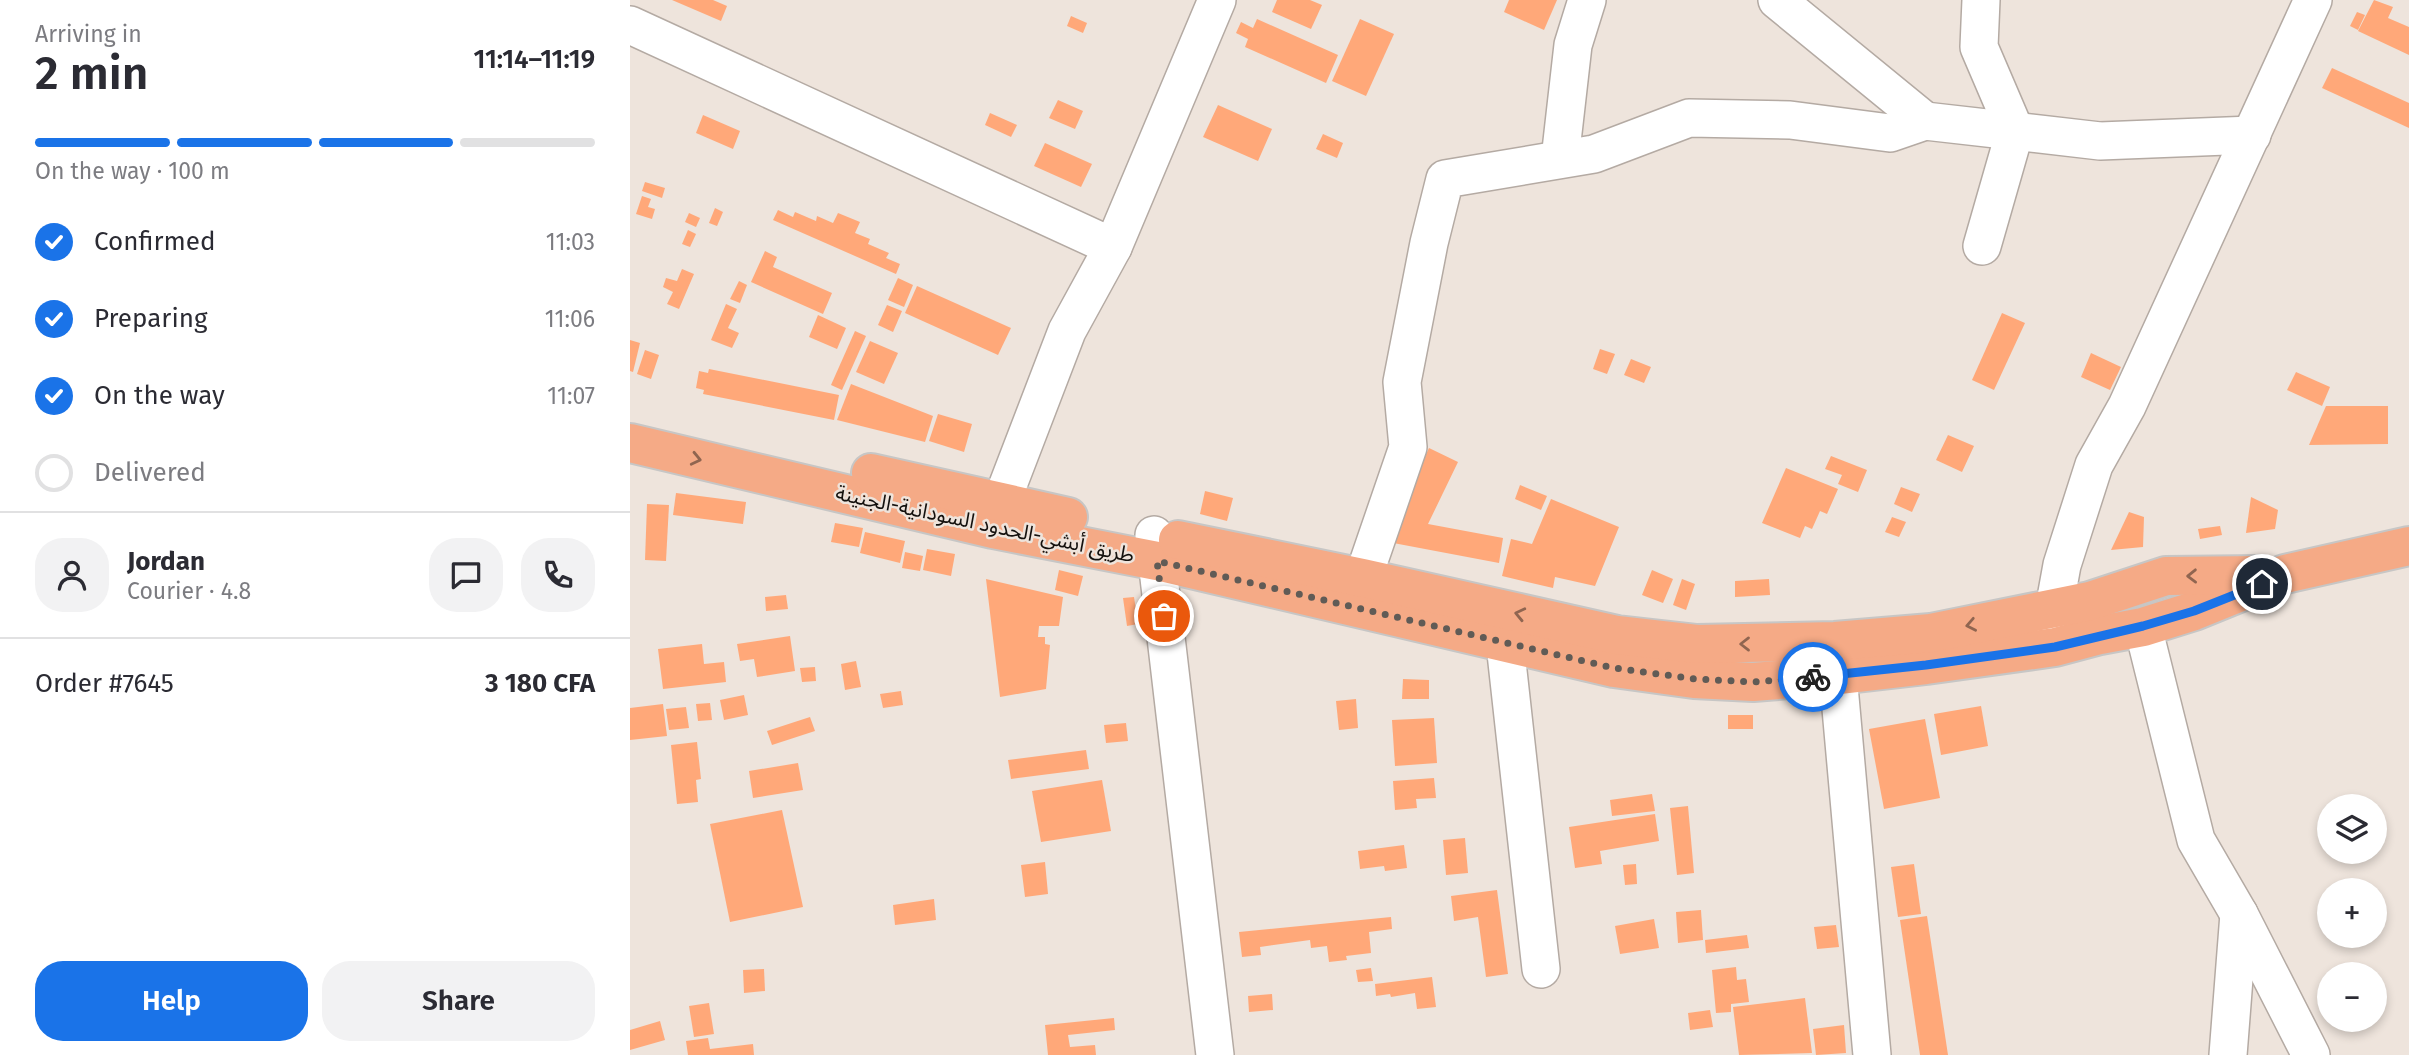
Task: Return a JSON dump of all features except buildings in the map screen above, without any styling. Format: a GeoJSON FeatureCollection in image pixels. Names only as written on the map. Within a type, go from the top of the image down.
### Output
{"type":"FeatureCollection","features":[{"type":"Feature","properties":{"kind":"highway"},"geometry":{"type":"LineString","coordinates":[[630,417],[1001,503],[1156,548],[1363,578],[1618,635],[1834,664],[1931,633],[2090,601],[2166,576],[2285,574],[2409,546]]}},
{"type":"Feature","properties":{"kind":"highway","name":"طريق أبشي-الحدود السودانية-الجنينة"},"geometry":{"type":"LineString","coordinates":[[630,443],[993,529],[1156,548],[1505,644],[1614,668],[1695,679],[1753,682],[1834,664],[1926,665],[2055,647],[2194,611],[2285,574]]}},
{"type":"Feature","properties":{"kind":"street"},"geometry":{"type":"LineString","coordinates":[[1001,503],[1067,331],[1113,247],[1217,0]]}},
{"type":"Feature","properties":{"kind":"street"},"geometry":{"type":"LineString","coordinates":[[1560,159],[1573,45],[1587,0]]}},
{"type":"Feature","properties":{"kind":"street"},"geometry":{"type":"LineString","coordinates":[[1777,0],[1925,121]]}},
{"type":"Feature","properties":{"kind":"street"},"geometry":{"type":"LineString","coordinates":[[1981,0],[1979,47],[2015,131],[1982,246]]}},
{"type":"Feature","properties":{"kind":"street"},"geometry":{"type":"LineString","coordinates":[[2055,647],[2054,609],[2062,565],[2094,465],[2127,405],[2313,0]]}},
{"type":"Feature","properties":{"kind":"street"},"geometry":{"type":"LineString","coordinates":[[630,25],[1113,247]]}},
{"type":"Feature","properties":{"kind":"street"},"geometry":{"type":"LineString","coordinates":[[1363,578],[1408,447],[1402,382],[1429,243],[1445,179],[1594,154],[1689,118],[1790,120],[1890,133],[1925,121],[2100,141],[2252,135]]}},
{"type":"Feature","properties":{"kind":"street"},"geometry":{"type":"LineString","coordinates":[[1156,548],[1215,1055]]}},
{"type":"Feature","properties":{"kind":"street"},"geometry":{"type":"LineString","coordinates":[[2143,626],[2196,840],[2239,914],[2311,1055]]}},
{"type":"Feature","properties":{"kind":"street"},"geometry":{"type":"LineString","coordinates":[[1505,644],[1541,969]]}},
{"type":"Feature","properties":{"kind":"street"},"geometry":{"type":"LineString","coordinates":[[1834,664],[1872,1055]]}},
{"type":"Feature","properties":{"kind":"street"},"geometry":{"type":"LineString","coordinates":[[2228,1055],[2239,914]]}},
{"type":"Feature","properties":{"kind":"way so far"},"geometry":{"type":"LineString","coordinates":[[1164,616],[1157,561],[1614,668],[1695,679],[1753,682],[1813,677]]}},
{"type":"Feature","properties":{"kind":"route"},"geometry":{"type":"LineString","coordinates":[[1813,677],[2055,647],[2194,611],[2262,584]]}}]}
